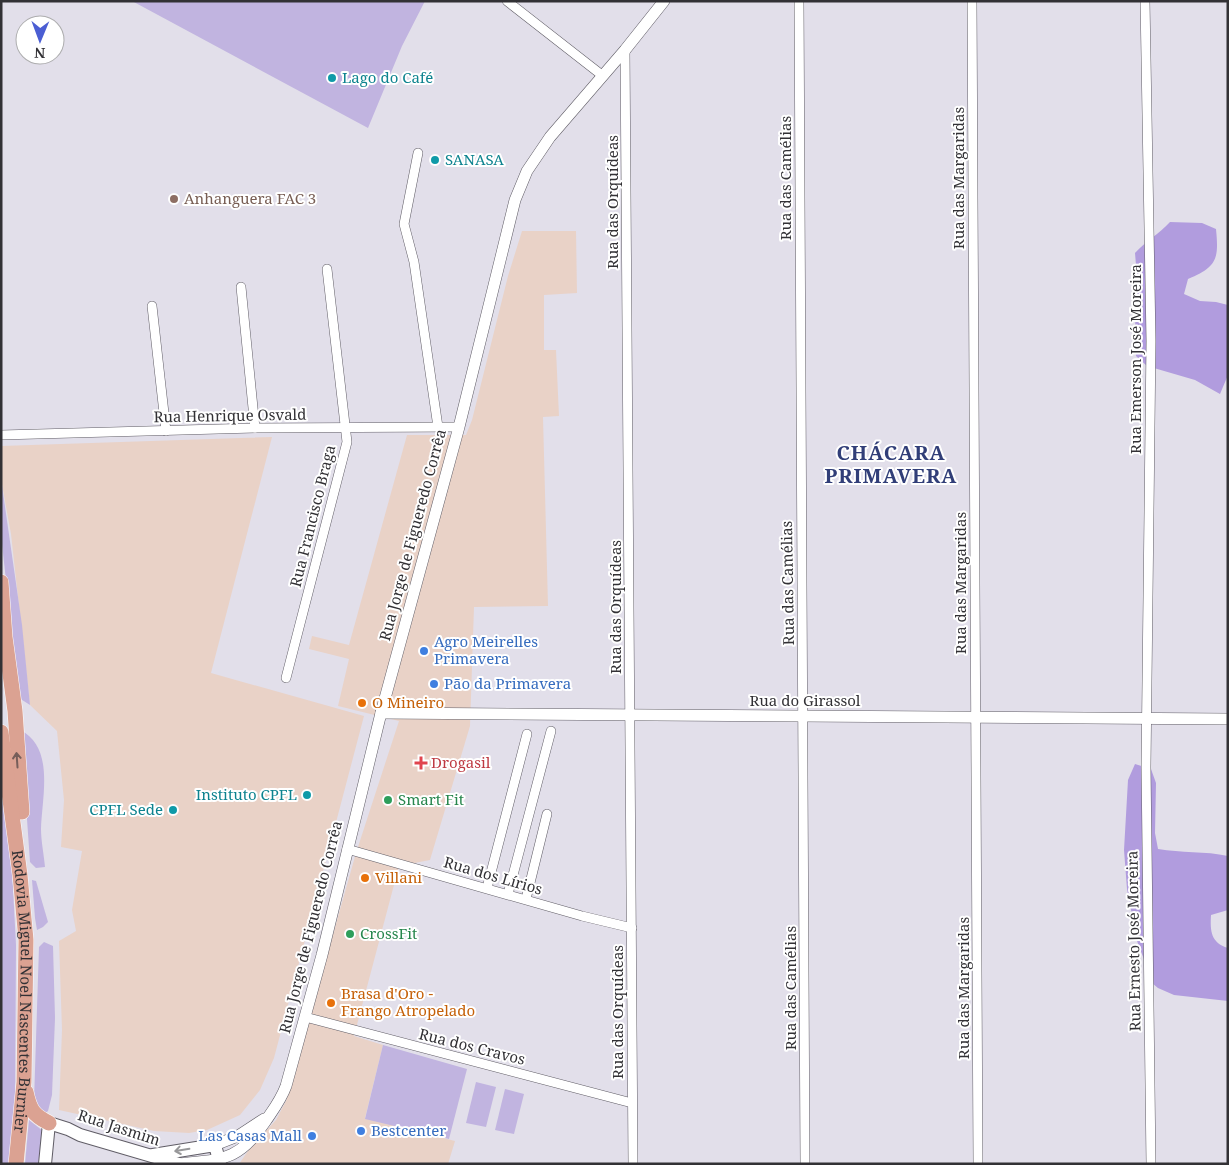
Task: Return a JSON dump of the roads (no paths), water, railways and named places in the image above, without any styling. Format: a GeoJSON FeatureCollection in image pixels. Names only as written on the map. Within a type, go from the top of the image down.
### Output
{"type":"FeatureCollection","features":[{"type":"Feature","properties":{"kind":"highway"},"geometry":{"type":"LineString","coordinates":[[1,582],[27,868],[20,875]]}},
{"type":"Feature","properties":{"kind":"highway","name":"Rodovia Miguel Noel Nascentes Burnier"},"geometry":{"type":"LineString","coordinates":[[1,732],[20,875],[26,940],[24,1082],[16,1164]]}},
{"type":"Feature","properties":{"kind":"highway"},"geometry":{"type":"LineString","coordinates":[[24,1082],[30,1107],[35,1116],[49,1124]]}},
{"type":"Feature","properties":{"kind":"main road","name":"Rua Jasmim"},"geometry":{"type":"LineString","coordinates":[[49,1124],[68,1128],[80,1135],[179,1164]]}},
{"type":"Feature","properties":{"kind":"main road"},"geometry":{"type":"LineString","coordinates":[[45,1164],[49,1124]]}},
{"type":"Feature","properties":{"kind":"main road"},"geometry":{"type":"LineString","coordinates":[[47,1147],[59,1136],[80,1135]]}},
{"type":"Feature","properties":{"kind":"main road"},"geometry":{"type":"LineString","coordinates":[[215,1144],[219,1161]]}},
{"type":"Feature","properties":{"kind":"main road","name":"Rua Jorge de Figueredo Corrêa"},"geometry":{"type":"LineString","coordinates":[[150,1156],[215,1144]]}},
{"type":"Feature","properties":{"kind":"street"},"geometry":{"type":"LineString","coordinates":[[508,1],[603,76]]}},
{"type":"Feature","properties":{"kind":"street","name":"Rua Jorge de Figueredo Corrêa"},"geometry":{"type":"LineString","coordinates":[[179,1164],[219,1161],[248,1145],[278,1104],[286,1086],[348,849],[381,713],[459,427],[518,193],[527,171],[550,137],[625,50],[664,1]]}},
{"type":"Feature","properties":{"kind":"street","name":"Rua das Camélias"},"geometry":{"type":"LineString","coordinates":[[799,1],[800,496],[804,717],[805,1164]]}},
{"type":"Feature","properties":{"kind":"street","name":"Rua das Margaridas"},"geometry":{"type":"LineString","coordinates":[[972,1],[978,1164]]}},
{"type":"Feature","properties":{"kind":"street","name":"Rua Emerson José Moreira"},"geometry":{"type":"LineString","coordinates":[[1145,1],[1151,341],[1147,717]]}},
{"type":"Feature","properties":{"kind":"street","name":"Rua das Orquídeas"},"geometry":{"type":"LineString","coordinates":[[625,50],[632,1103],[634,1164]]}},
{"type":"Feature","properties":{"kind":"street"},"geometry":{"type":"LineString","coordinates":[[418,153],[404,224],[414,262],[438,427]]}},
{"type":"Feature","properties":{"kind":"street","name":"Rua Francisco Braga"},"geometry":{"type":"LineString","coordinates":[[286,678],[347,442],[327,269]]}},
{"type":"Feature","properties":{"kind":"street"},"geometry":{"type":"LineString","coordinates":[[241,288],[255,428]]}},
{"type":"Feature","properties":{"kind":"street"},"geometry":{"type":"LineString","coordinates":[[152,306],[166,431]]}},
{"type":"Feature","properties":{"kind":"street","name":"Rua Henrique Osvald"},"geometry":{"type":"LineString","coordinates":[[1,435],[255,428],[459,427]]}},
{"type":"Feature","properties":{"kind":"street","name":"Rua do Girassol"},"geometry":{"type":"LineString","coordinates":[[381,713],[1228,719]]}},
{"type":"Feature","properties":{"kind":"street","name":"Rua Ernesto José Moreira"},"geometry":{"type":"LineString","coordinates":[[1147,717],[1146,828],[1151,1164]]}},
{"type":"Feature","properties":{"kind":"street"},"geometry":{"type":"LineString","coordinates":[[508,894],[551,732]]}},
{"type":"Feature","properties":{"kind":"street"},"geometry":{"type":"LineString","coordinates":[[487,888],[527,734]]}},
{"type":"Feature","properties":{"kind":"street"},"geometry":{"type":"LineString","coordinates":[[526,899],[547,814]]}},
{"type":"Feature","properties":{"kind":"street","name":"Rua dos Lírios"},"geometry":{"type":"LineString","coordinates":[[348,849],[582,916],[632,928]]}},
{"type":"Feature","properties":{"kind":"street","name":"Rua dos Cravos"},"geometry":{"type":"LineString","coordinates":[[305,1017],[632,1103]]}},
{"type":"Feature","properties":{"kind":"street","name":"Rua Jorge de Figueredo Corrêa"},"geometry":{"type":"LineString","coordinates":[[215,1144],[227,1141],[270,1115]]}},
{"type":"Feature","properties":{"kind":"place","name":"Lago do Café"},"geometry":{"type":"Point","coordinates":[332,78]}},
{"type":"Feature","properties":{"kind":"place","name":"SANASA"},"geometry":{"type":"Point","coordinates":[435,160]}},
{"type":"Feature","properties":{"kind":"place","name":"Anhanguera FAC 3"},"geometry":{"type":"Point","coordinates":[174,199]}},
{"type":"Feature","properties":{"kind":"place","name":"Agro Meirelles Primavera"},"geometry":{"type":"Point","coordinates":[424,651]}},
{"type":"Feature","properties":{"kind":"place","name":"Pão da Primavera"},"geometry":{"type":"Point","coordinates":[434,684]}},
{"type":"Feature","properties":{"kind":"place","name":"O Mineiro"},"geometry":{"type":"Point","coordinates":[362,703]}},
{"type":"Feature","properties":{"kind":"place","name":"Drogasil"},"geometry":{"type":"Point","coordinates":[421,763]}},
{"type":"Feature","properties":{"kind":"place","name":"Instituto CPFL"},"geometry":{"type":"Point","coordinates":[307,795]}},
{"type":"Feature","properties":{"kind":"place","name":"Smart Fit"},"geometry":{"type":"Point","coordinates":[388,800]}},
{"type":"Feature","properties":{"kind":"place","name":"CPFL Sede"},"geometry":{"type":"Point","coordinates":[173,810]}},
{"type":"Feature","properties":{"kind":"place","name":"Villani"},"geometry":{"type":"Point","coordinates":[365,878]}},
{"type":"Feature","properties":{"kind":"place","name":"CrossFit"},"geometry":{"type":"Point","coordinates":[350,934]}},
{"type":"Feature","properties":{"kind":"place","name":"Brasa d'Oro - Frango Atropelado"},"geometry":{"type":"Point","coordinates":[331,1003]}},
{"type":"Feature","properties":{"kind":"place","name":"Bestcenter"},"geometry":{"type":"Point","coordinates":[361,1131]}},
{"type":"Feature","properties":{"kind":"place","name":"Las Casas Mall"},"geometry":{"type":"Point","coordinates":[312,1136]}},
{"type":"Feature","properties":{"kind":"district","name":"CHÁCARA PRIMAVERA"},"geometry":{"type":"Point","coordinates":[891,464]}}]}
